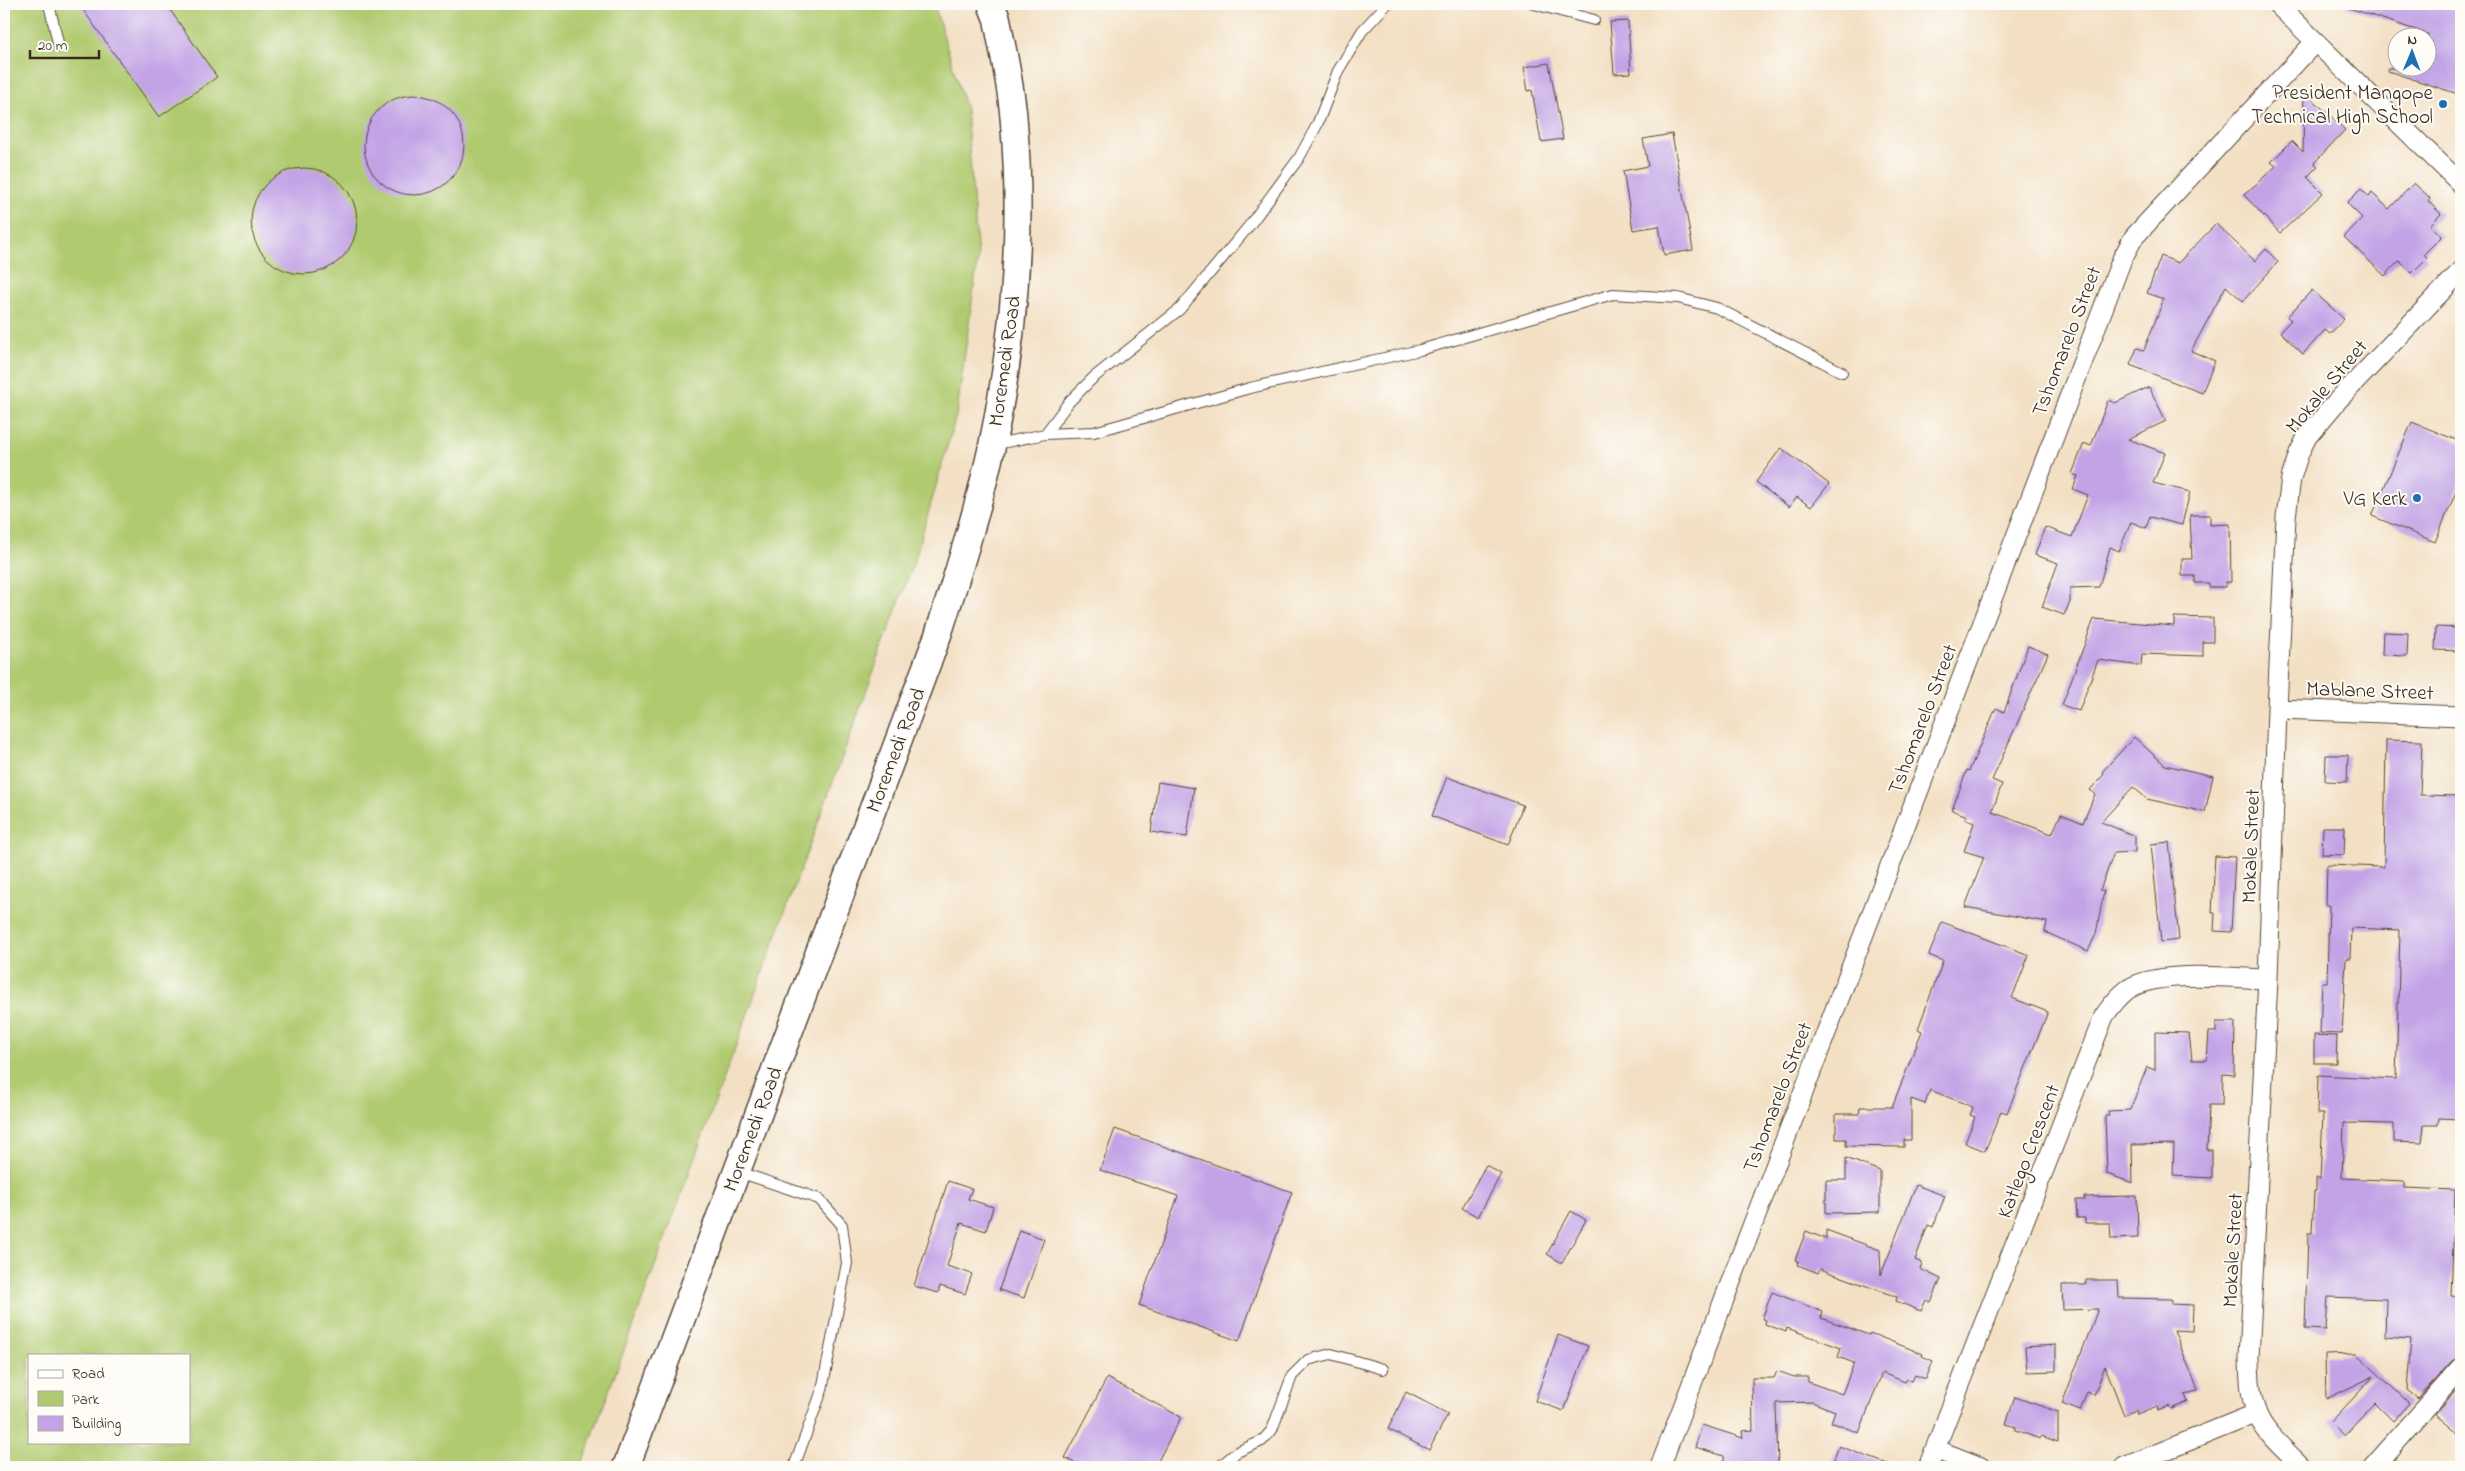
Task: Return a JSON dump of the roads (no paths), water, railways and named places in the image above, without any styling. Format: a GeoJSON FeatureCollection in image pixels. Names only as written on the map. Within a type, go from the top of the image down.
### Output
{"type":"FeatureCollection","features":[{"type":"Feature","properties":{"kind":"street","name":"Moremedi Road"},"geometry":{"type":"LineString","coordinates":[[626,1467],[938,635],[970,534],[992,446],[1016,274],[1017,194],[1014,122],[997,19],[991,4]]}},
{"type":"Feature","properties":{"kind":"street"},"geometry":{"type":"LineString","coordinates":[[2277,4],[2461,184]]}},
{"type":"Feature","properties":{"kind":"street","name":"Tshomarelo Street"},"geometry":{"type":"LineString","coordinates":[[1660,1467],[2122,259],[2134,237],[2315,42]]}},
{"type":"Feature","properties":{"kind":"street","name":"Mokale Street"},"geometry":{"type":"LineString","coordinates":[[2302,1467],[2271,1437],[2255,1414],[2250,1388],[2249,1358],[2268,979],[2276,709],[2286,517],[2290,478],[2307,437],[2338,400],[2461,271]]}},
{"type":"Feature","properties":{"kind":"street","name":"Mablane Street"},"geometry":{"type":"LineString","coordinates":[[2276,709],[2461,716]]}},
{"type":"Feature","properties":{"kind":"street","name":"Katlego Crescent"},"geometry":{"type":"LineString","coordinates":[[1928,1467],[2104,1016],[2113,1003],[2128,989],[2144,981],[2173,977],[2268,979]]}},
{"type":"Feature","properties":{"kind":"street"},"geometry":{"type":"LineString","coordinates":[[2373,1467],[2461,1368]]}},
{"type":"Feature","properties":{"kind":"street"},"geometry":{"type":"LineString","coordinates":[[2124,1467],[2255,1414]]}},
{"type":"Feature","properties":{"kind":"street"},"geometry":{"type":"LineString","coordinates":[[1935,1449],[1981,1467]]}},
{"type":"Feature","properties":{"kind":"lane"},"geometry":{"type":"LineString","coordinates":[[49,4],[59,47]]}},
{"type":"Feature","properties":{"kind":"lane"},"geometry":{"type":"LineString","coordinates":[[1045,434],[1069,402],[1093,378],[1180,309],[1244,233],[1299,158],[1317,125],[1338,71],[1362,31],[1387,4]]}},
{"type":"Feature","properties":{"kind":"lane"},"geometry":{"type":"LineString","coordinates":[[1534,4],[1594,20]]}},
{"type":"Feature","properties":{"kind":"lane"},"geometry":{"type":"LineString","coordinates":[[992,446],[1045,434],[1094,432],[1250,388],[1420,350],[1612,294],[1678,298],[1717,308],[1842,372]]}},
{"type":"Feature","properties":{"kind":"lane"},"geometry":{"type":"LineString","coordinates":[[736,1171],[819,1199],[842,1226],[847,1264],[822,1390],[794,1467]]}},
{"type":"Feature","properties":{"kind":"lane"},"geometry":{"type":"LineString","coordinates":[[1219,1467],[1237,1452],[1262,1441],[1272,1430],[1292,1376],[1308,1360],[1331,1354],[1383,1369]]}},
{"type":"Feature","properties":{"kind":"place","name":"President Mangope Technical High School"},"geometry":{"type":"Point","coordinates":[2443,104]}},
{"type":"Feature","properties":{"kind":"place","name":"VG Kerk"},"geometry":{"type":"Point","coordinates":[2417,498]}}]}
